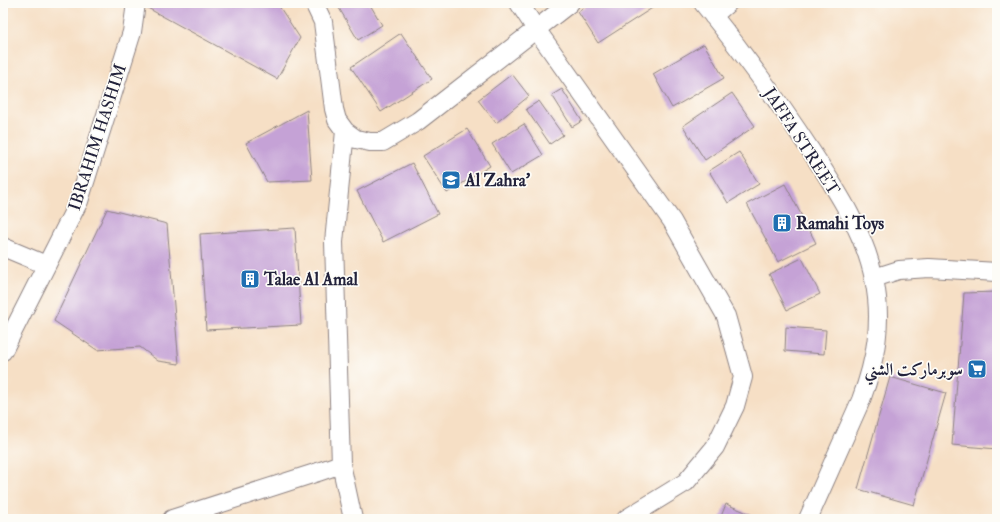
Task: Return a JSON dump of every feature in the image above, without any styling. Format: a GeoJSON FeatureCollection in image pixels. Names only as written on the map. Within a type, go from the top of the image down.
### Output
{"type":"FeatureCollection","features":[{"type":"Feature","properties":{"kind":"street","name":"IBRAHIM HASHIM"},"geometry":{"type":"LineString","coordinates":[[3,352],[79,201],[132,32],[136,3]]}},
{"type":"Feature","properties":{"kind":"street"},"geometry":{"type":"LineString","coordinates":[[314,3],[323,22],[334,109],[337,120],[345,131],[356,139],[370,142],[383,142],[418,121],[570,3]]}},
{"type":"Feature","properties":{"kind":"street"},"geometry":{"type":"LineString","coordinates":[[519,3],[672,221],[726,316],[743,377],[735,406],[715,447],[686,482],[626,519]]}},
{"type":"Feature","properties":{"kind":"street"},"geometry":{"type":"LineString","coordinates":[[708,9],[728,3]]}},
{"type":"Feature","properties":{"kind":"street","name":"JAFFA STREET"},"geometry":{"type":"LineString","coordinates":[[708,9],[781,105],[829,179],[862,239],[874,278],[878,312],[878,340],[869,380],[862,400],[808,519]]}},
{"type":"Feature","properties":{"kind":"street"},"geometry":{"type":"LineString","coordinates":[[345,131],[334,242],[341,464],[353,519]]}},
{"type":"Feature","properties":{"kind":"street"},"geometry":{"type":"LineString","coordinates":[[3,247],[46,265]]}},
{"type":"Feature","properties":{"kind":"street"},"geometry":{"type":"LineString","coordinates":[[874,278],[899,270],[929,268],[997,272]]}},
{"type":"Feature","properties":{"kind":"street"},"geometry":{"type":"LineString","coordinates":[[172,519],[341,464]]}},
{"type":"Feature","properties":{"kind":"building"},"geometry":{"type":"Polygon","coordinates":[[[146,3],[277,3],[300,38],[277,79],[144,6],[146,3]]]}},
{"type":"Feature","properties":{"kind":"building"},"geometry":{"type":"Polygon","coordinates":[[[336,3],[369,3],[382,25],[358,40],[336,3]]]}},
{"type":"Feature","properties":{"kind":"building"},"geometry":{"type":"Polygon","coordinates":[[[591,3],[660,3],[598,43],[578,12],[591,3]]]}},
{"type":"Feature","properties":{"kind":"building"},"geometry":{"type":"Polygon","coordinates":[[[401,33],[432,79],[381,112],[351,67],[401,33]]]}},
{"type":"Feature","properties":{"kind":"building"},"geometry":{"type":"Polygon","coordinates":[[[704,44],[724,78],[672,108],[653,74],[704,44]]]}},
{"type":"Feature","properties":{"kind":"building"},"geometry":{"type":"Polygon","coordinates":[[[512,74],[529,96],[496,123],[478,100],[512,74]]]}},
{"type":"Feature","properties":{"kind":"building"},"geometry":{"type":"Polygon","coordinates":[[[562,89],[582,121],[572,127],[552,95],[562,89]]]}},
{"type":"Feature","properties":{"kind":"building"},"geometry":{"type":"Polygon","coordinates":[[[732,93],[755,126],[705,160],[683,126],[732,93]]]}},
{"type":"Feature","properties":{"kind":"building"},"geometry":{"type":"Polygon","coordinates":[[[539,101],[563,135],[550,144],[526,109],[539,101]]]}},
{"type":"Feature","properties":{"kind":"building"},"geometry":{"type":"Polygon","coordinates":[[[307,110],[312,180],[267,182],[246,143],[307,110]]]}},
{"type":"Feature","properties":{"kind":"building"},"geometry":{"type":"Polygon","coordinates":[[[524,124],[543,155],[511,174],[492,144],[524,124]]]}},
{"type":"Feature","properties":{"kind":"building"},"geometry":{"type":"Polygon","coordinates":[[[467,129],[490,166],[447,193],[423,156],[467,129]]]}},
{"type":"Feature","properties":{"kind":"building"},"geometry":{"type":"Polygon","coordinates":[[[739,152],[759,184],[728,203],[709,171],[739,152]]]}},
{"type":"Feature","properties":{"kind":"building"},"geometry":{"type":"Polygon","coordinates":[[[412,163],[438,214],[383,242],[357,191],[412,163]]]}},
{"type":"Feature","properties":{"kind":"building","name":"Ramahi Toys"},"geometry":{"type":"Polygon","coordinates":[[[785,184],[816,243],[778,262],[747,204],[785,184]]]}},
{"type":"Feature","properties":{"kind":"building"},"geometry":{"type":"Polygon","coordinates":[[[107,209],[167,224],[179,364],[158,361],[140,347],[97,350],[54,321],[107,209]]]}},
{"type":"Feature","properties":{"kind":"building","name":"Talae Al Amal"},"geometry":{"type":"Polygon","coordinates":[[[295,228],[301,325],[206,330],[200,234],[295,228]]]}},
{"type":"Feature","properties":{"kind":"building"},"geometry":{"type":"Polygon","coordinates":[[[802,258],[820,294],[787,310],[769,274],[802,258]]]}},
{"type":"Feature","properties":{"kind":"building","name":"سوبرماركت الشني"},"geometry":{"type":"Polygon","coordinates":[[[997,292],[997,449],[952,445],[964,293],[997,292]]]}},
{"type":"Feature","properties":{"kind":"building"},"geometry":{"type":"Polygon","coordinates":[[[786,327],[826,330],[824,354],[785,351],[786,327]]]}},
{"type":"Feature","properties":{"kind":"building"},"geometry":{"type":"Polygon","coordinates":[[[890,377],[946,393],[914,505],[858,489],[890,377]]]}},
{"type":"Feature","properties":{"kind":"building"},"geometry":{"type":"Polygon","coordinates":[[[726,504],[762,519],[720,519],[726,504]]]}},
{"type":"Feature","properties":{"kind":"place","name":"Al Zahra'"},"geometry":{"type":"Point","coordinates":[451,180]}},
{"type":"Feature","properties":{"kind":"place","name":"Ramahi Toys"},"geometry":{"type":"Point","coordinates":[782,223]}},
{"type":"Feature","properties":{"kind":"place","name":"Talae Al Amal"},"geometry":{"type":"Point","coordinates":[250,279]}},
{"type":"Feature","properties":{"kind":"place","name":"سوبرماركت الشني"},"geometry":{"type":"Point","coordinates":[977,369]}}]}
